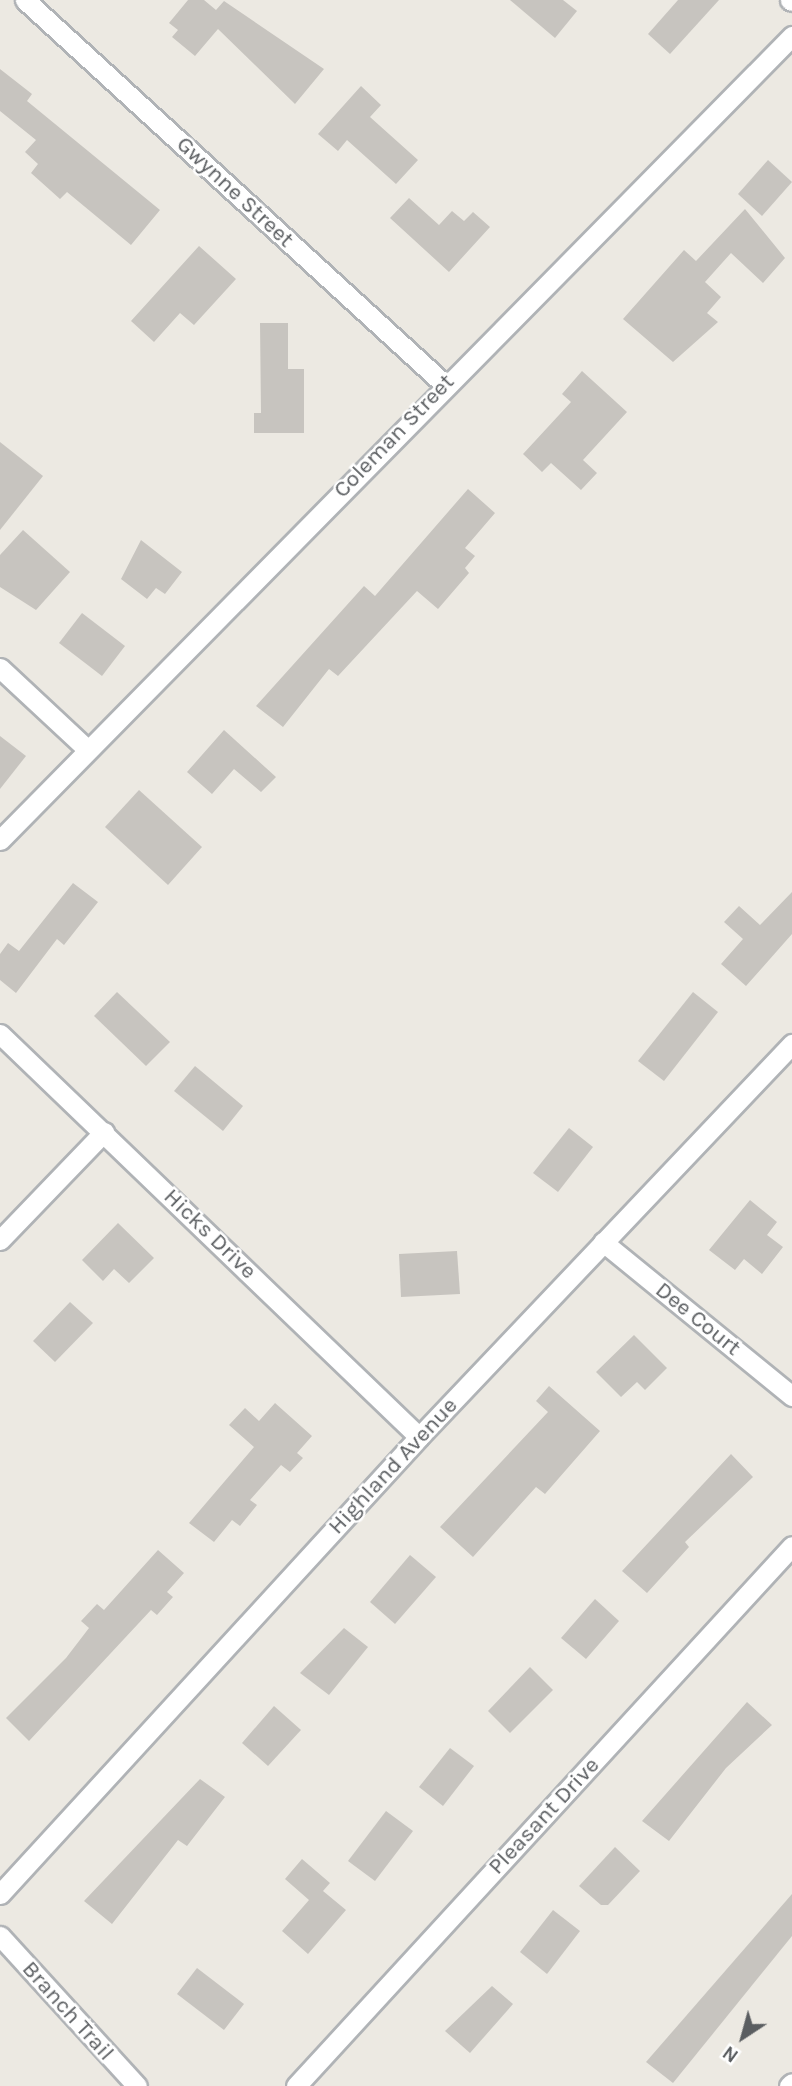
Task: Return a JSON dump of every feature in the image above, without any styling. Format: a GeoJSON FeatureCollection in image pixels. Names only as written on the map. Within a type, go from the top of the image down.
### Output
{"type":"FeatureCollection","features":[{"type":"Feature","properties":{"kind":"street","name":"Gwynne Street"},"geometry":{"type":"LineString","coordinates":[[25,0],[444,384]]}},
{"type":"Feature","properties":{"kind":"street","name":"Coleman Street"},"geometry":{"type":"LineString","coordinates":[[0,840],[444,384],[792,36]]}},
{"type":"Feature","properties":{"kind":"street"},"geometry":{"type":"LineString","coordinates":[[0,668],[87,748]]}},
{"type":"Feature","properties":{"kind":"street","name":"Hicks Drive"},"geometry":{"type":"LineString","coordinates":[[0,1034],[419,1437]]}},
{"type":"Feature","properties":{"kind":"street","name":"Highland Avenue"},"geometry":{"type":"LineString","coordinates":[[0,1894],[419,1437],[792,1044]]}},
{"type":"Feature","properties":{"kind":"street"},"geometry":{"type":"LineString","coordinates":[[0,1240],[104,1132]]}},
{"type":"Feature","properties":{"kind":"street","name":"Dee Court"},"geometry":{"type":"LineString","coordinates":[[603,1242],[792,1395]]}},
{"type":"Feature","properties":{"kind":"street","name":"Pleasant Drive"},"geometry":{"type":"LineString","coordinates":[[296,2086],[792,1546]]}},
{"type":"Feature","properties":{"kind":"street","name":"Branch Trail"},"geometry":{"type":"LineString","coordinates":[[0,1936],[137,2086]]}},
{"type":"Feature","properties":{"kind":"building"},"geometry":{"type":"Polygon","coordinates":[[[188,0],[204,0],[216,10],[224,1],[324,69],[295,104],[218,29],[195,56],[172,37],[178,30],[169,23],[188,0]]]}},
{"type":"Feature","properties":{"kind":"building"},"geometry":{"type":"Polygon","coordinates":[[[510,0],[563,0],[577,11],[555,38],[510,0]]]}},
{"type":"Feature","properties":{"kind":"building"},"geometry":{"type":"Polygon","coordinates":[[[678,0],[719,0],[670,54],[648,34],[678,0]]]}},
{"type":"Feature","properties":{"kind":"building"},"geometry":{"type":"Polygon","coordinates":[[[0,69],[32,94],[27,101],[160,210],[131,245],[67,192],[60,199],[31,173],[38,164],[25,152],[36,140],[0,111],[0,69]]]}},
{"type":"Feature","properties":{"kind":"building"},"geometry":{"type":"Polygon","coordinates":[[[361,86],[381,105],[370,117],[418,160],[396,184],[347,140],[338,151],[318,134],[361,86]]]}},
{"type":"Feature","properties":{"kind":"building"},"geometry":{"type":"Polygon","coordinates":[[[768,160],[792,182],[762,216],[738,194],[768,160]]]}},
{"type":"Feature","properties":{"kind":"building"},"geometry":{"type":"Polygon","coordinates":[[[409,198],[439,225],[452,211],[464,221],[473,212],[490,227],[449,272],[390,218],[409,198]]]}},
{"type":"Feature","properties":{"kind":"building"},"geometry":{"type":"Polygon","coordinates":[[[745,209],[785,258],[763,283],[731,253],[705,282],[721,297],[707,313],[718,322],[673,362],[623,319],[684,250],[696,261],[745,209]]]}},
{"type":"Feature","properties":{"kind":"building"},"geometry":{"type":"Polygon","coordinates":[[[199,246],[236,279],[194,325],[180,313],[154,342],[131,321],[199,246]]]}},
{"type":"Feature","properties":{"kind":"building"},"geometry":{"type":"Polygon","coordinates":[[[260,323],[288,323],[288,369],[304,369],[304,433],[254,433],[254,413],[261,413],[260,323]]]}},
{"type":"Feature","properties":{"kind":"building"},"geometry":{"type":"Polygon","coordinates":[[[582,371],[627,412],[583,460],[597,473],[581,490],[551,463],[542,472],[523,454],[571,402],[562,394],[582,371]]]}},
{"type":"Feature","properties":{"kind":"building"},"geometry":{"type":"Polygon","coordinates":[[[0,442],[43,476],[0,530],[0,442]]]}},
{"type":"Feature","properties":{"kind":"building"},"geometry":{"type":"Polygon","coordinates":[[[468,489],[495,513],[465,548],[475,556],[465,568],[469,573],[438,609],[417,591],[338,676],[329,669],[283,727],[256,706],[364,586],[375,596],[468,489]]]}},
{"type":"Feature","properties":{"kind":"building"},"geometry":{"type":"Polygon","coordinates":[[[23,530],[70,572],[36,610],[0,587],[0,555],[23,530]]]}},
{"type":"Feature","properties":{"kind":"building"},"geometry":{"type":"Polygon","coordinates":[[[141,540],[182,572],[165,594],[156,588],[147,599],[121,579],[141,540]]]}},
{"type":"Feature","properties":{"kind":"building"},"geometry":{"type":"Polygon","coordinates":[[[82,613],[125,646],[102,676],[59,643],[82,613]]]}},
{"type":"Feature","properties":{"kind":"building"},"geometry":{"type":"Polygon","coordinates":[[[224,730],[276,777],[261,792],[234,769],[212,794],[187,772],[224,730]]]}},
{"type":"Feature","properties":{"kind":"building"},"geometry":{"type":"Polygon","coordinates":[[[0,736],[26,756],[0,789],[0,736]]]}},
{"type":"Feature","properties":{"kind":"building"},"geometry":{"type":"Polygon","coordinates":[[[139,790],[202,847],[168,885],[105,827],[139,790]]]}},
{"type":"Feature","properties":{"kind":"building"},"geometry":{"type":"Polygon","coordinates":[[[73,883],[98,902],[64,945],[57,939],[16,993],[0,980],[0,954],[8,943],[19,951],[73,883]]]}},
{"type":"Feature","properties":{"kind":"building"},"geometry":{"type":"Polygon","coordinates":[[[792,892],[792,934],[746,986],[721,964],[743,939],[724,922],[739,906],[760,925],[792,892]]]}},
{"type":"Feature","properties":{"kind":"building"},"geometry":{"type":"Polygon","coordinates":[[[117,992],[170,1042],[146,1066],[94,1016],[117,992]]]}},
{"type":"Feature","properties":{"kind":"building"},"geometry":{"type":"Polygon","coordinates":[[[693,992],[718,1012],[664,1081],[638,1061],[693,992]]]}},
{"type":"Feature","properties":{"kind":"building"},"geometry":{"type":"Polygon","coordinates":[[[195,1066],[243,1106],[223,1131],[174,1091],[195,1066]]]}},
{"type":"Feature","properties":{"kind":"building"},"geometry":{"type":"Polygon","coordinates":[[[569,1128],[593,1147],[558,1192],[533,1173],[569,1128]]]}},
{"type":"Feature","properties":{"kind":"building"},"geometry":{"type":"Polygon","coordinates":[[[750,1200],[777,1222],[767,1235],[783,1247],[762,1274],[744,1259],[735,1270],[709,1250],[750,1200]]]}},
{"type":"Feature","properties":{"kind":"building"},"geometry":{"type":"Polygon","coordinates":[[[118,1223],[154,1258],[129,1283],[114,1269],[103,1281],[82,1260],[118,1223]]]}},
{"type":"Feature","properties":{"kind":"building"},"geometry":{"type":"Polygon","coordinates":[[[457,1251],[460,1294],[401,1297],[399,1254],[457,1251]]]}},
{"type":"Feature","properties":{"kind":"building"},"geometry":{"type":"Polygon","coordinates":[[[70,1302],[93,1323],[55,1362],[33,1341],[70,1302]]]}},
{"type":"Feature","properties":{"kind":"building"},"geometry":{"type":"Polygon","coordinates":[[[634,1335],[667,1368],[645,1390],[637,1382],[621,1397],[596,1372],[634,1335]]]}},
{"type":"Feature","properties":{"kind":"building"},"geometry":{"type":"Polygon","coordinates":[[[549,1386],[600,1431],[545,1494],[536,1487],[473,1557],[440,1527],[548,1412],[536,1401],[549,1386]]]}},
{"type":"Feature","properties":{"kind":"building"},"geometry":{"type":"Polygon","coordinates":[[[275,1403],[312,1436],[297,1453],[303,1458],[290,1472],[281,1465],[250,1500],[257,1505],[240,1526],[232,1520],[214,1542],[189,1523],[254,1447],[229,1425],[245,1408],[259,1421],[275,1403]]]}},
{"type":"Feature","properties":{"kind":"building"},"geometry":{"type":"Polygon","coordinates":[[[731,1454],[753,1477],[685,1542],[689,1547],[647,1593],[622,1571],[731,1454]]]}},
{"type":"Feature","properties":{"kind":"building"},"geometry":{"type":"Polygon","coordinates":[[[158,1550],[184,1573],[167,1592],[173,1597],[157,1615],[151,1610],[29,1741],[6,1718],[66,1658],[89,1628],[81,1621],[97,1604],[104,1610],[158,1550]]]}},
{"type":"Feature","properties":{"kind":"building"},"geometry":{"type":"Polygon","coordinates":[[[410,1555],[436,1577],[395,1624],[370,1602],[410,1555]]]}},
{"type":"Feature","properties":{"kind":"building"},"geometry":{"type":"Polygon","coordinates":[[[595,1599],[619,1621],[586,1659],[561,1638],[595,1599]]]}},
{"type":"Feature","properties":{"kind":"building"},"geometry":{"type":"Polygon","coordinates":[[[344,1628],[368,1647],[329,1695],[300,1673],[344,1628]]]}},
{"type":"Feature","properties":{"kind":"building"},"geometry":{"type":"Polygon","coordinates":[[[530,1667],[553,1690],[510,1733],[488,1711],[530,1667]]]}},
{"type":"Feature","properties":{"kind":"building"},"geometry":{"type":"Polygon","coordinates":[[[747,1702],[772,1725],[726,1768],[669,1841],[642,1821],[747,1702]]]}},
{"type":"Feature","properties":{"kind":"building"},"geometry":{"type":"Polygon","coordinates":[[[274,1706],[301,1730],[268,1766],[242,1743],[274,1706]]]}},
{"type":"Feature","properties":{"kind":"building"},"geometry":{"type":"Polygon","coordinates":[[[450,1748],[474,1766],[443,1806],[419,1787],[450,1748]]]}},
{"type":"Feature","properties":{"kind":"building"},"geometry":{"type":"Polygon","coordinates":[[[200,1779],[225,1797],[187,1846],[178,1840],[112,1924],[84,1901],[200,1779]]]}},
{"type":"Feature","properties":{"kind":"building"},"geometry":{"type":"Polygon","coordinates":[[[386,1811],[413,1831],[375,1881],[348,1861],[386,1811]]]}},
{"type":"Feature","properties":{"kind":"building"},"geometry":{"type":"Polygon","coordinates":[[[615,1847],[640,1871],[608,1905],[601,1905],[579,1886],[615,1847]]]}},
{"type":"Feature","properties":{"kind":"building"},"geometry":{"type":"Polygon","coordinates":[[[302,1859],[330,1883],[323,1891],[346,1910],[308,1954],[282,1931],[309,1900],[285,1879],[302,1859]]]}},
{"type":"Feature","properties":{"kind":"building"},"geometry":{"type":"Polygon","coordinates":[[[792,1894],[792,1936],[673,2083],[646,2062],[792,1894]]]}},
{"type":"Feature","properties":{"kind":"building"},"geometry":{"type":"Polygon","coordinates":[[[553,1910],[580,1931],[547,1974],[520,1952],[553,1910]]]}},
{"type":"Feature","properties":{"kind":"building"},"geometry":{"type":"Polygon","coordinates":[[[197,1968],[244,2004],[224,2030],[177,1994],[197,1968]]]}},
{"type":"Feature","properties":{"kind":"building"},"geometry":{"type":"Polygon","coordinates":[[[492,1986],[513,2004],[470,2053],[445,2031],[492,1986]]]}}]}
